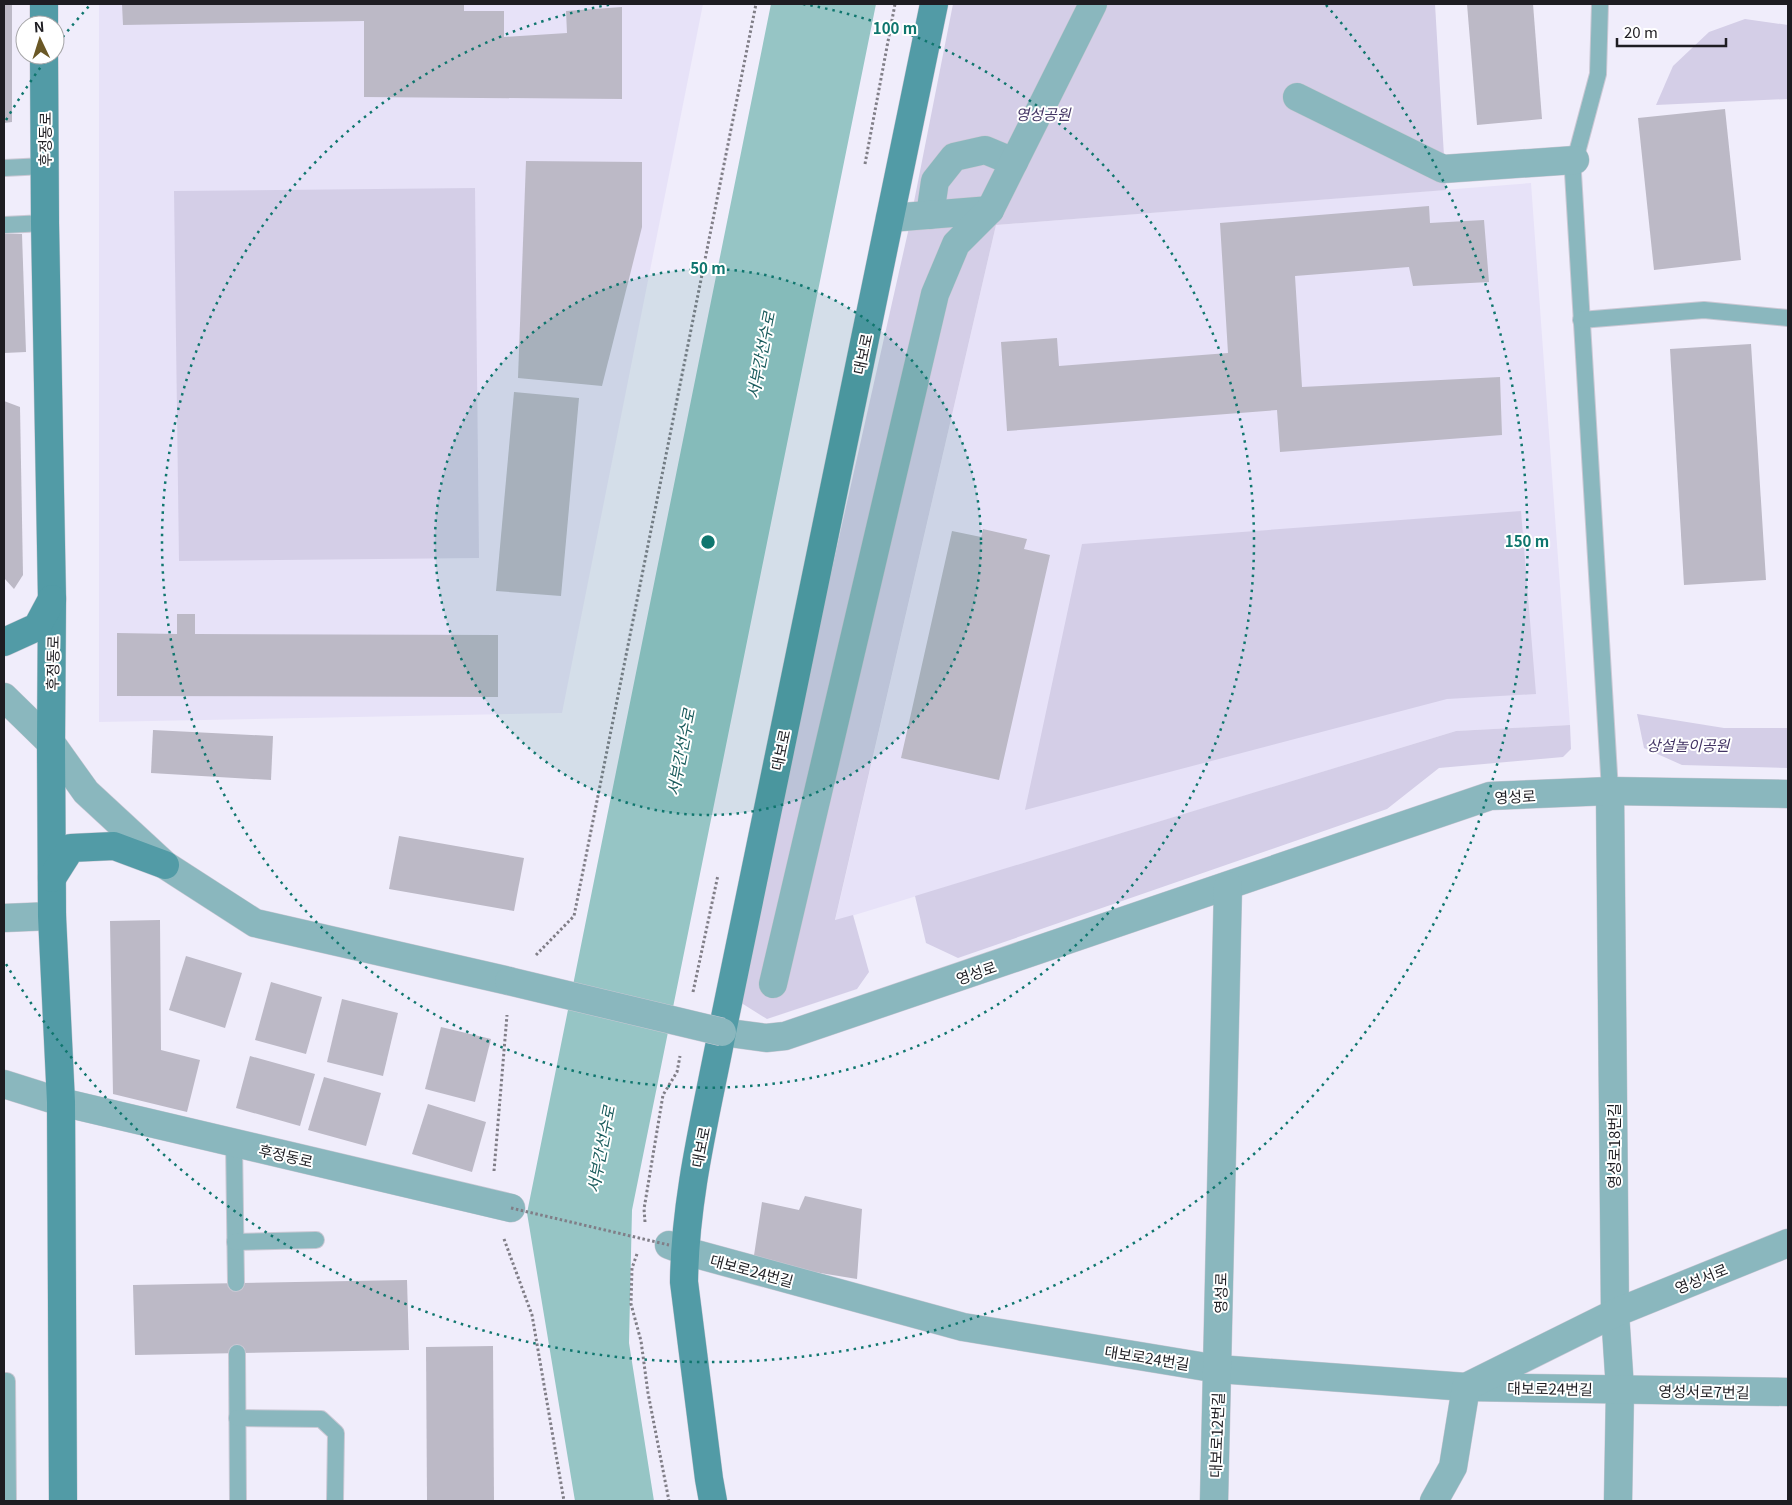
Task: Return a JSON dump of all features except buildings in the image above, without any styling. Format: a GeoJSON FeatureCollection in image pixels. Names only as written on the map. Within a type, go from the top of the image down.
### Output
{"type":"FeatureCollection","features":[{"type":"Feature","properties":{"kind":"street","name":"대보로"},"geometry":{"type":"LineString","coordinates":[[713,1501],[686,1292],[666,1244],[690,1199],[722,1032],[934,4]]}},
{"type":"Feature","properties":{"kind":"street"},"geometry":{"type":"LineString","coordinates":[[773,984],[935,294],[956,244],[990,210],[1093,4]]}},
{"type":"Feature","properties":{"kind":"street","name":"후정동로"},"geometry":{"type":"LineString","coordinates":[[44,65],[44,166],[52,599],[52,916],[60,1043],[61,1102],[63,1501]]}},
{"type":"Feature","properties":{"kind":"street"},"geometry":{"type":"LineString","coordinates":[[1297,97],[1443,170],[1575,160]]}},
{"type":"Feature","properties":{"kind":"street"},"geometry":{"type":"LineString","coordinates":[[930,215],[935,181],[954,157],[985,150],[1014,162]]}},
{"type":"Feature","properties":{"kind":"street"},"geometry":{"type":"LineString","coordinates":[[890,218],[990,210]]}},
{"type":"Feature","properties":{"kind":"street"},"geometry":{"type":"LineString","coordinates":[[4,642],[36,627],[52,599]]}},
{"type":"Feature","properties":{"kind":"street","name":"영성로"},"geometry":{"type":"LineString","coordinates":[[4,697],[51,743],[86,792],[166,865],[255,923],[722,1032],[766,1038],[785,1036],[1490,796],[1610,791],[1788,794]]}},
{"type":"Feature","properties":{"kind":"street","name":"영성로18번길"},"geometry":{"type":"LineString","coordinates":[[1610,791],[1614,1313],[1620,1389],[1618,1501]]}},
{"type":"Feature","properties":{"kind":"street"},"geometry":{"type":"LineString","coordinates":[[52,878],[71,848],[114,846],[166,865]]}},
{"type":"Feature","properties":{"kind":"street","name":"영성로"},"geometry":{"type":"LineString","coordinates":[[1218,1369],[1228,886]]}},
{"type":"Feature","properties":{"kind":"street"},"geometry":{"type":"LineString","coordinates":[[4,918],[52,916]]}},
{"type":"Feature","properties":{"kind":"street"},"geometry":{"type":"LineString","coordinates":[[4,1084],[61,1102]]}},
{"type":"Feature","properties":{"kind":"street","name":"후정동로"},"geometry":{"type":"LineString","coordinates":[[61,1102],[501,1206]]}},
{"type":"Feature","properties":{"kind":"street","name":"영성서로"},"geometry":{"type":"LineString","coordinates":[[1466,1387],[1614,1313],[1788,1242]]}},
{"type":"Feature","properties":{"kind":"street","name":"대보로24번길"},"geometry":{"type":"LineString","coordinates":[[666,1244],[963,1327],[1218,1369],[1466,1387],[1620,1389]]}},
{"type":"Feature","properties":{"kind":"street","name":"대보로12번길"},"geometry":{"type":"LineString","coordinates":[[1214,1501],[1218,1369]]}},
{"type":"Feature","properties":{"kind":"street"},"geometry":{"type":"LineString","coordinates":[[1434,1501],[1453,1467],[1466,1387]]}},
{"type":"Feature","properties":{"kind":"street","name":"영성서로7번길"},"geometry":{"type":"LineString","coordinates":[[1620,1389],[1788,1392]]}},
{"type":"Feature","properties":{"kind":"lane"},"geometry":{"type":"LineString","coordinates":[[1600,4],[1598,74],[1573,172],[1610,791]]}},
{"type":"Feature","properties":{"kind":"lane"},"geometry":{"type":"LineString","coordinates":[[4,168],[44,166]]}},
{"type":"Feature","properties":{"kind":"lane"},"geometry":{"type":"LineString","coordinates":[[4,225],[45,223]]}},
{"type":"Feature","properties":{"kind":"lane"},"geometry":{"type":"LineString","coordinates":[[1582,320],[1704,310],[1788,318]]}},
{"type":"Feature","properties":{"kind":"lane"},"geometry":{"type":"LineString","coordinates":[[234,1142],[236,1283]]}},
{"type":"Feature","properties":{"kind":"lane"},"geometry":{"type":"LineString","coordinates":[[235,1242],[316,1240]]}},
{"type":"Feature","properties":{"kind":"lane"},"geometry":{"type":"LineString","coordinates":[[237,1353],[238,1501]]}},
{"type":"Feature","properties":{"kind":"lane"},"geometry":{"type":"LineString","coordinates":[[4,1381],[7,1381],[8,1501]]}},
{"type":"Feature","properties":{"kind":"lane"},"geometry":{"type":"LineString","coordinates":[[237,1418],[321,1419],[336,1433],[335,1501]]}},
{"type":"Feature","properties":{"kind":"path"},"geometry":{"type":"LineString","coordinates":[[564,1501],[532,1316],[501,1206],[510,981],[574,916],[756,4]]}},
{"type":"Feature","properties":{"kind":"path"},"geometry":{"type":"LineString","coordinates":[[865,165],[895,4]]}},
{"type":"Feature","properties":{"kind":"path"},"geometry":{"type":"LineString","coordinates":[[692,999],[720,866]]}},
{"type":"Feature","properties":{"kind":"path"},"geometry":{"type":"LineString","coordinates":[[645,1226],[644,1209],[663,1095],[677,1072],[680,1054]]}},
{"type":"Feature","properties":{"kind":"path"},"geometry":{"type":"LineString","coordinates":[[501,1206],[666,1244]]}},
{"type":"Feature","properties":{"kind":"path"},"geometry":{"type":"LineString","coordinates":[[642,1242],[666,1244]]}},
{"type":"Feature","properties":{"kind":"path"},"geometry":{"type":"LineString","coordinates":[[639,1251],[632,1268],[631,1304],[641,1341],[648,1392],[669,1501]]}},
{"type":"Feature","properties":{"kind":"shaded area"},"geometry":{"type":"Polygon","coordinates":[[[99,4],[703,4],[562,713],[99,722],[99,4]]]}},
{"type":"Feature","properties":{"kind":"shaded area"},"geometry":{"type":"Polygon","coordinates":[[[1531,183],[1570,725],[1456,731],[835,921],[996,225],[1531,183]]]}},
{"type":"Feature","properties":{"kind":"green space","name":"영성공원"},"geometry":{"type":"Polygon","coordinates":[[[953,4],[1435,4],[1446,190],[996,225],[835,920],[853,915],[869,972],[857,989],[767,1019],[735,999],[908,232],[953,4]]]}},
{"type":"Feature","properties":{"kind":"green space"},"geometry":{"type":"Polygon","coordinates":[[[1745,19],[1788,25],[1788,99],[1656,105],[1673,66],[1709,32],[1745,19]]]}},
{"type":"Feature","properties":{"kind":"green space"},"geometry":{"type":"Polygon","coordinates":[[[475,188],[479,558],[179,561],[174,191],[475,188]]]}},
{"type":"Feature","properties":{"kind":"green space"},"geometry":{"type":"Polygon","coordinates":[[[1521,511],[1536,694],[1447,699],[1025,810],[1082,544],[1521,511]]]}},
{"type":"Feature","properties":{"kind":"green space","name":"상설놀이공원"},"geometry":{"type":"Polygon","coordinates":[[[1637,714],[1724,728],[1788,728],[1788,768],[1682,765],[1644,748],[1637,714]]]}},
{"type":"Feature","properties":{"kind":"green space"},"geometry":{"type":"Polygon","coordinates":[[[1570,725],[1571,749],[1563,757],[1439,768],[1387,809],[958,958],[926,943],[915,896],[1456,731],[1570,725]]]}},
{"type":"Feature","properties":{"kind":"water","name":"서부간선수로"},"geometry":{"type":"Polygon","coordinates":[[[771,4],[876,4],[632,1210],[629,1343],[654,1501],[575,1501],[527,1213],[771,4]]]}}]}
